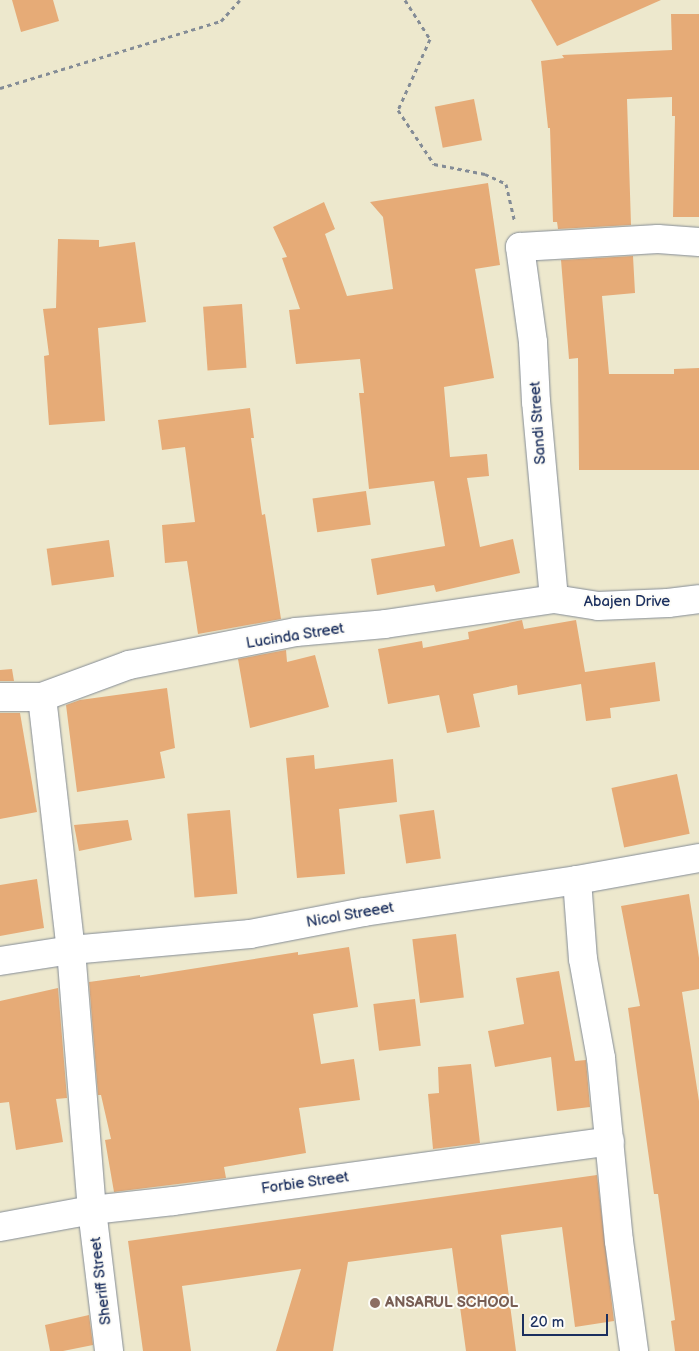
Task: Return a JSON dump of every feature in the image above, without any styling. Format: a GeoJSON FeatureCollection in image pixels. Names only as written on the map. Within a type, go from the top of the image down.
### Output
{"type":"FeatureCollection","features":[{"type":"Feature","properties":{"kind":"street"},"geometry":{"type":"LineString","coordinates":[[520,247],[658,239],[699,242]]}},
{"type":"Feature","properties":{"kind":"street","name":"Sandi Street"},"geometry":{"type":"LineString","coordinates":[[520,247],[532,342],[554,599]]}},
{"type":"Feature","properties":{"kind":"street","name":"Abajen Drive"},"geometry":{"type":"LineString","coordinates":[[554,599],[598,606],[699,600]]}},
{"type":"Feature","properties":{"kind":"street","name":"Lucinda Street"},"geometry":{"type":"LineString","coordinates":[[42,697],[129,665],[296,632],[385,624],[554,599]]}},
{"type":"Feature","properties":{"kind":"street"},"geometry":{"type":"LineString","coordinates":[[0,697],[42,697]]}},
{"type":"Feature","properties":{"kind":"street","name":"Sheriff Street"},"geometry":{"type":"LineString","coordinates":[[42,697],[70,950],[92,1210],[109,1351]]}},
{"type":"Feature","properties":{"kind":"street","name":"Nicol Streeet"},"geometry":{"type":"LineString","coordinates":[[0,961],[70,950],[250,934],[364,912],[577,880],[699,858]]}},
{"type":"Feature","properties":{"kind":"street"},"geometry":{"type":"LineString","coordinates":[[577,880],[583,960],[601,1058],[619,1241],[634,1351]]}},
{"type":"Feature","properties":{"kind":"street","name":"Forbie Street"},"geometry":{"type":"LineString","coordinates":[[0,1227],[92,1210],[174,1201],[610,1141]]}},
{"type":"Feature","properties":{"kind":"path"},"geometry":{"type":"LineString","coordinates":[[0,88],[221,21],[240,0]]}},
{"type":"Feature","properties":{"kind":"path"},"geometry":{"type":"LineString","coordinates":[[405,0],[430,39],[398,110],[434,164],[485,174],[506,184],[520,247]]}},
{"type":"Feature","properties":{"kind":"building"},"geometry":{"type":"Polygon","coordinates":[[[12,0],[53,0],[59,21],[21,32],[12,0]]]}},
{"type":"Feature","properties":{"kind":"building"},"geometry":{"type":"Polygon","coordinates":[[[531,0],[661,0],[557,46],[531,0]]]}},
{"type":"Feature","properties":{"kind":"building"},"geometry":{"type":"Polygon","coordinates":[[[671,14],[699,14],[699,217],[673,217],[675,116],[672,116],[672,97],[627,99],[631,225],[558,229],[557,222],[553,222],[550,128],[548,128],[541,61],[564,58],[562,55],[672,50],[671,14]]]}},
{"type":"Feature","properties":{"kind":"building"},"geometry":{"type":"Polygon","coordinates":[[[474,99],[482,140],[443,148],[435,107],[474,99]]]}},
{"type":"Feature","properties":{"kind":"building"},"geometry":{"type":"Polygon","coordinates":[[[488,183],[500,265],[475,269],[494,378],[444,387],[450,457],[487,454],[489,476],[467,478],[480,547],[513,539],[520,573],[436,592],[434,585],[377,595],[371,559],[445,546],[434,481],[369,489],[359,393],[364,393],[360,359],[296,364],[289,310],[300,309],[282,258],[287,257],[273,227],[324,202],[335,229],[325,234],[347,296],[393,289],[383,217],[370,202],[488,183]]]}},
{"type":"Feature","properties":{"kind":"building"},"geometry":{"type":"Polygon","coordinates":[[[58,239],[99,240],[99,247],[135,242],[146,322],[98,328],[105,421],[49,425],[44,356],[49,355],[43,309],[56,308],[58,239]]]}},
{"type":"Feature","properties":{"kind":"building"},"geometry":{"type":"Polygon","coordinates":[[[633,256],[635,293],[602,296],[609,374],[674,374],[674,369],[699,368],[699,470],[579,470],[578,358],[569,359],[561,260],[633,256]]]}},
{"type":"Feature","properties":{"kind":"building"},"geometry":{"type":"Polygon","coordinates":[[[242,304],[246,368],[208,371],[203,307],[242,304]]]}},
{"type":"Feature","properties":{"kind":"building"},"geometry":{"type":"Polygon","coordinates":[[[250,408],[254,438],[251,438],[262,515],[265,514],[281,619],[198,634],[187,561],[165,563],[162,525],[195,522],[185,447],[162,450],[158,420],[250,408]]]}},
{"type":"Feature","properties":{"kind":"building"},"geometry":{"type":"Polygon","coordinates":[[[366,491],[371,525],[317,532],[313,499],[366,491]]]}},
{"type":"Feature","properties":{"kind":"building"},"geometry":{"type":"Polygon","coordinates":[[[109,540],[114,577],[52,585],[47,549],[109,540]]]}},
{"type":"Feature","properties":{"kind":"building"},"geometry":{"type":"Polygon","coordinates":[[[522,620],[524,629],[576,620],[585,672],[655,662],[660,701],[610,708],[611,718],[586,721],[581,684],[518,695],[517,685],[473,694],[480,727],[447,733],[439,695],[388,704],[378,649],[422,641],[423,648],[469,639],[468,632],[522,620]]]}},
{"type":"Feature","properties":{"kind":"building"},"geometry":{"type":"Polygon","coordinates":[[[286,650],[287,662],[315,655],[329,707],[250,728],[238,659],[286,650]]]}},
{"type":"Feature","properties":{"kind":"building"},"geometry":{"type":"Polygon","coordinates":[[[12,669],[14,681],[0,681],[0,670],[12,669]]]}},
{"type":"Feature","properties":{"kind":"building"},"geometry":{"type":"Polygon","coordinates":[[[167,688],[175,748],[160,752],[165,778],[77,792],[66,705],[80,700],[167,688]]]}},
{"type":"Feature","properties":{"kind":"building"},"geometry":{"type":"Polygon","coordinates":[[[0,713],[20,713],[37,812],[0,819],[0,713]]]}},
{"type":"Feature","properties":{"kind":"building"},"geometry":{"type":"Polygon","coordinates":[[[314,755],[315,769],[393,759],[397,802],[339,809],[345,874],[297,878],[286,758],[314,755]]]}},
{"type":"Feature","properties":{"kind":"building"},"geometry":{"type":"Polygon","coordinates":[[[677,774],[690,834],[624,848],[611,788],[677,774]]]}},
{"type":"Feature","properties":{"kind":"building"},"geometry":{"type":"Polygon","coordinates":[[[230,810],[237,894],[194,897],[187,814],[230,810]]]}},
{"type":"Feature","properties":{"kind":"building"},"geometry":{"type":"Polygon","coordinates":[[[434,810],[441,859],[406,863],[399,815],[434,810]]]}},
{"type":"Feature","properties":{"kind":"building"},"geometry":{"type":"Polygon","coordinates":[[[128,820],[132,840],[79,851],[74,825],[128,820]]]}},
{"type":"Feature","properties":{"kind":"building"},"geometry":{"type":"Polygon","coordinates":[[[37,879],[44,928],[0,936],[0,885],[37,879]]]}},
{"type":"Feature","properties":{"kind":"building"},"geometry":{"type":"Polygon","coordinates":[[[689,894],[699,958],[699,989],[682,992],[699,1101],[699,1351],[675,1351],[671,1321],[675,1320],[658,1194],[654,1194],[628,1008],[640,1006],[621,906],[689,894]]]}},
{"type":"Feature","properties":{"kind":"building"},"geometry":{"type":"Polygon","coordinates":[[[456,934],[464,998],[420,1003],[412,939],[456,934]]]}},
{"type":"Feature","properties":{"kind":"building"},"geometry":{"type":"Polygon","coordinates":[[[349,947],[358,1007],[313,1014],[321,1064],[354,1059],[360,1100],[299,1108],[306,1153],[224,1167],[226,1178],[114,1192],[105,1140],[111,1139],[101,1095],[98,1095],[89,982],[140,975],[140,977],[298,952],[298,955],[349,947]]]}},
{"type":"Feature","properties":{"kind":"building"},"geometry":{"type":"Polygon","coordinates":[[[559,971],[575,1061],[586,1060],[590,1107],[557,1111],[551,1057],[495,1067],[488,1031],[524,1024],[516,978],[559,971]]]}},
{"type":"Feature","properties":{"kind":"building"},"geometry":{"type":"Polygon","coordinates":[[[58,988],[67,1098],[56,1099],[63,1142],[16,1150],[9,1102],[0,1103],[0,1001],[58,988]]]}},
{"type":"Feature","properties":{"kind":"building"},"geometry":{"type":"Polygon","coordinates":[[[415,999],[421,1046],[379,1051],[373,1004],[415,999]]]}},
{"type":"Feature","properties":{"kind":"building"},"geometry":{"type":"Polygon","coordinates":[[[471,1064],[480,1143],[433,1149],[428,1094],[439,1093],[438,1067],[471,1064]]]}},
{"type":"Feature","properties":{"kind":"building"},"geometry":{"type":"Polygon","coordinates":[[[597,1175],[614,1321],[575,1327],[562,1227],[501,1235],[516,1351],[466,1351],[452,1248],[348,1262],[333,1351],[276,1351],[301,1269],[182,1286],[191,1351],[143,1351],[128,1241],[597,1175]]]}},
{"type":"Feature","properties":{"kind":"building"},"geometry":{"type":"Polygon","coordinates":[[[89,1315],[93,1345],[63,1351],[50,1351],[45,1325],[89,1315]]]}},
{"type":"Feature","properties":{"kind":"place","name":"ANSARUL SCHOOL"},"geometry":{"type":"Point","coordinates":[375,1303]}}]}
